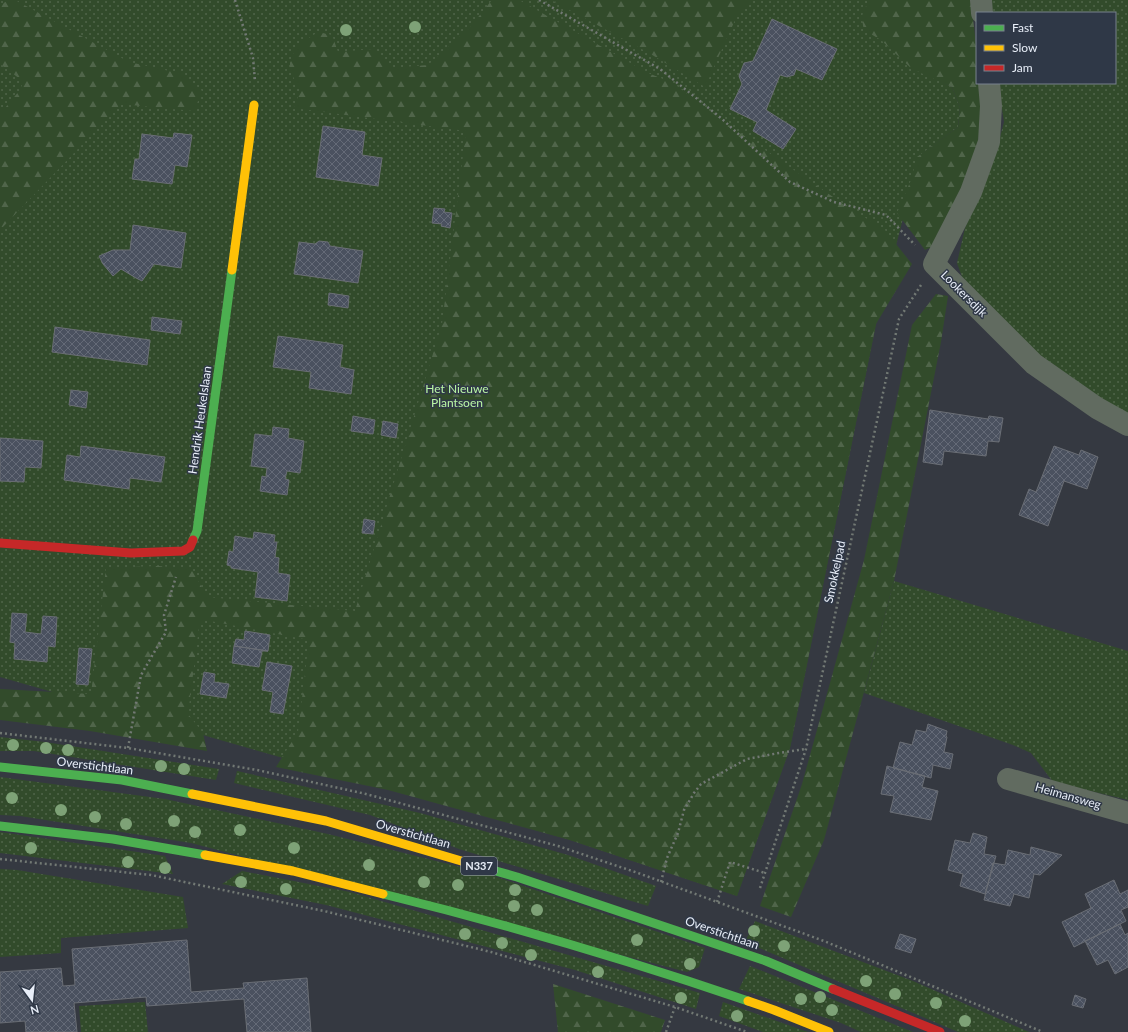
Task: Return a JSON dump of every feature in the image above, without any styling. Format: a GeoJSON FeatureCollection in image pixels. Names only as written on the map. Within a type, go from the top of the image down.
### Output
{"type":"FeatureCollection","features":[{"type":"Feature","properties":{"kind":"main road","name":"Hendrik Heukelslaan"},"geometry":{"type":"LineString","coordinates":[[183,551],[190,548],[197,531],[254,105]]}},
{"type":"Feature","properties":{"kind":"main road"},"geometry":{"type":"LineString","coordinates":[[0,543],[131,553],[183,551]]}},
{"type":"Feature","properties":{"kind":"main road","name":"Overstichtlaan"},"geometry":{"type":"LineString","coordinates":[[0,767],[122,780],[326,821],[517,876],[758,958],[940,1032]]}},
{"type":"Feature","properties":{"kind":"main road"},"geometry":{"type":"LineString","coordinates":[[0,826],[112,838],[293,871],[464,914],[674,976],[774,1010],[829,1032]]}},
{"type":"Feature","properties":{"kind":"street"},"geometry":{"type":"LineString","coordinates":[[981,0],[982,12]]}},
{"type":"Feature","properties":{"kind":"street","name":"Lookersdijk"},"geometry":{"type":"LineString","coordinates":[[989,84],[991,106],[989,142],[971,192],[934,264],[1034,364],[1097,408],[1128,425]]}},
{"type":"Feature","properties":{"kind":"street","name":"Heimansweg"},"geometry":{"type":"LineString","coordinates":[[1008,779],[1128,813]]}},
{"type":"Feature","properties":{"kind":"path"},"geometry":{"type":"LineString","coordinates":[[236,0],[253,58],[255,82],[254,105]]}},
{"type":"Feature","properties":{"kind":"path"},"geometry":{"type":"LineString","coordinates":[[539,0],[660,69],[721,118],[790,182],[834,202],[886,216],[934,264]]}},
{"type":"Feature","properties":{"kind":"path","name":"Smokkelpad"},"geometry":{"type":"LineString","coordinates":[[760,888],[806,749],[899,319],[934,264]]}},
{"type":"Feature","properties":{"kind":"path"},"geometry":{"type":"LineString","coordinates":[[128,748],[141,675],[166,632],[164,615],[183,551]]}},
{"type":"Feature","properties":{"kind":"path"},"geometry":{"type":"LineString","coordinates":[[661,882],[668,858],[678,833],[684,810],[701,784],[747,759],[806,749]]}},
{"type":"Feature","properties":{"kind":"path"},"geometry":{"type":"LineString","coordinates":[[0,859],[151,875],[324,911],[491,952],[675,1007],[747,1032]]}},
{"type":"Feature","properties":{"kind":"path"},"geometry":{"type":"LineString","coordinates":[[717,902],[730,862],[765,873]]}},
{"type":"Feature","properties":{"kind":"path"},"geometry":{"type":"LineString","coordinates":[[666,1032],[675,1007]]}},
{"type":"Feature","properties":{"kind":"path"},"geometry":{"type":"LineString","coordinates":[[736,1032],[737,1028]]}},
{"type":"Feature","properties":{"kind":"green space","name":"Het Nieuwe Plantsoen"},"geometry":{"type":"Polygon","coordinates":[[[0,0],[959,0],[938,80],[952,87],[960,108],[958,127],[919,156],[876,324],[790,748],[737,896],[570,840],[0,677],[0,0]]]}},
{"type":"Feature","properties":{"kind":"green space"},"geometry":{"type":"Polygon","coordinates":[[[9,0],[15,0],[129,62],[183,74],[202,91],[194,111],[121,104],[0,230],[0,114],[20,90],[22,85],[20,79],[0,64],[0,5],[9,0]]]}},
{"type":"Feature","properties":{"kind":"green space"},"geometry":{"type":"Polygon","coordinates":[[[492,0],[519,0],[648,73],[673,83],[720,119],[849,208],[884,229],[912,264],[876,324],[790,748],[737,896],[570,840],[388,790],[276,767],[298,732],[309,640],[200,619],[188,714],[203,733],[207,751],[90,731],[0,720],[0,689],[91,694],[106,568],[158,566],[192,569],[207,597],[355,611],[442,324],[466,131],[294,108],[300,91],[290,67],[290,61],[292,55],[299,46],[318,32],[332,35],[338,52],[373,49],[391,68],[428,65],[471,26],[492,0]]]}},
{"type":"Feature","properties":{"kind":"green space"},"geometry":{"type":"Polygon","coordinates":[[[551,0],[754,0],[740,9],[705,87],[649,53],[551,0]]]}},
{"type":"Feature","properties":{"kind":"green space"},"geometry":{"type":"Polygon","coordinates":[[[872,0],[971,0],[976,45],[976,84],[980,84],[980,130],[975,161],[936,245],[925,250],[897,213],[911,180],[917,157],[958,127],[960,108],[952,87],[912,69],[881,40],[864,30],[862,21],[866,7],[872,0]]]}},
{"type":"Feature","properties":{"kind":"green space"},"geometry":{"type":"Polygon","coordinates":[[[990,0],[1128,0],[1128,419],[1050,365],[966,288],[957,263],[965,228],[996,152],[1004,122],[998,84],[1116,84],[1116,12],[991,12],[990,0]]]}},
{"type":"Feature","properties":{"kind":"green space"},"geometry":{"type":"Polygon","coordinates":[[[936,294],[948,296],[941,342],[894,581],[824,840],[791,917],[760,906],[802,784],[864,560],[912,325],[936,294]]]}},
{"type":"Feature","properties":{"kind":"green space"},"geometry":{"type":"Polygon","coordinates":[[[894,581],[1128,651],[1128,800],[1053,782],[1031,753],[1013,745],[864,693],[894,581]]]}},
{"type":"Feature","properties":{"kind":"green space"},"geometry":{"type":"Polygon","coordinates":[[[0,737],[45,742],[219,769],[216,780],[34,751],[0,751],[0,737]]]}},
{"type":"Feature","properties":{"kind":"green space"},"geometry":{"type":"Polygon","coordinates":[[[237,771],[420,813],[568,855],[656,886],[648,906],[459,849],[370,815],[234,783],[237,771]]]}},
{"type":"Feature","properties":{"kind":"green space"},"geometry":{"type":"Polygon","coordinates":[[[0,777],[165,799],[328,834],[488,874],[705,948],[699,967],[687,972],[191,843],[20,816],[0,815],[0,777]]]}},
{"type":"Feature","properties":{"kind":"green space"},"geometry":{"type":"Polygon","coordinates":[[[0,832],[165,856],[173,874],[0,853],[0,832]]]}},
{"type":"Feature","properties":{"kind":"green space"},"geometry":{"type":"Polygon","coordinates":[[[0,869],[17,870],[183,897],[188,928],[61,938],[61,953],[0,957],[0,869]]]}},
{"type":"Feature","properties":{"kind":"green space"},"geometry":{"type":"Polygon","coordinates":[[[242,871],[350,892],[700,993],[696,1009],[575,970],[326,905],[222,884],[242,871]]]}},
{"type":"Feature","properties":{"kind":"green space"},"geometry":{"type":"Polygon","coordinates":[[[755,921],[913,981],[1029,1032],[958,1032],[745,942],[755,921]]]}},
{"type":"Feature","properties":{"kind":"green space"},"geometry":{"type":"Polygon","coordinates":[[[750,966],[913,1032],[861,1032],[841,1023],[739,989],[750,966]]]}},
{"type":"Feature","properties":{"kind":"green space"},"geometry":{"type":"Polygon","coordinates":[[[553,984],[665,1020],[661,1032],[558,1032],[553,984]]]}},
{"type":"Feature","properties":{"kind":"green space"},"geometry":{"type":"Polygon","coordinates":[[[145,1002],[148,1032],[81,1032],[79,1006],[145,1002]]]}},
{"type":"Feature","properties":{"kind":"green space"},"geometry":{"type":"Polygon","coordinates":[[[723,1002],[808,1032],[763,1032],[719,1016],[723,1002]]]}},
{"type":"Feature","properties":{"kind":"building"},"geometry":{"type":"Polygon","coordinates":[[[772,19],[837,49],[822,80],[796,69],[794,75],[787,77],[780,75],[766,110],[796,129],[783,149],[753,131],[757,122],[730,109],[742,84],[739,76],[744,63],[753,61],[772,19]]]}},
{"type":"Feature","properties":{"kind":"building"},"geometry":{"type":"Polygon","coordinates":[[[323,126],[365,132],[362,155],[382,158],[378,186],[316,177],[323,126]]]}},
{"type":"Feature","properties":{"kind":"building"},"geometry":{"type":"Polygon","coordinates":[[[174,133],[192,135],[187,167],[175,165],[172,184],[132,179],[135,159],[139,159],[142,134],[173,138],[174,133]]]}},
{"type":"Feature","properties":{"kind":"building"},"geometry":{"type":"Polygon","coordinates":[[[434,208],[445,209],[444,212],[452,213],[450,228],[441,226],[442,224],[432,223],[434,208]]]}},
{"type":"Feature","properties":{"kind":"building"},"geometry":{"type":"Polygon","coordinates":[[[133,225],[186,233],[181,268],[154,264],[142,281],[121,269],[113,276],[103,264],[99,256],[113,250],[130,250],[133,225]]]}},
{"type":"Feature","properties":{"kind":"building"},"geometry":{"type":"Polygon","coordinates":[[[319,241],[328,242],[330,246],[363,251],[358,283],[294,274],[299,242],[315,244],[319,241]]]}},
{"type":"Feature","properties":{"kind":"building"},"geometry":{"type":"Polygon","coordinates":[[[329,293],[349,296],[348,308],[328,305],[329,293]]]}},
{"type":"Feature","properties":{"kind":"building"},"geometry":{"type":"Polygon","coordinates":[[[152,317],[182,321],[180,334],[151,330],[152,317]]]}},
{"type":"Feature","properties":{"kind":"building"},"geometry":{"type":"Polygon","coordinates":[[[55,327],[150,340],[147,365],[52,352],[55,327]]]}},
{"type":"Feature","properties":{"kind":"building"},"geometry":{"type":"Polygon","coordinates":[[[278,336],[343,345],[340,367],[354,370],[351,394],[309,388],[311,372],[273,367],[278,336]]]}},
{"type":"Feature","properties":{"kind":"building"},"geometry":{"type":"Polygon","coordinates":[[[71,390],[88,392],[86,408],[69,405],[71,390]]]}},
{"type":"Feature","properties":{"kind":"building"},"geometry":{"type":"Polygon","coordinates":[[[930,410],[988,419],[989,416],[1003,418],[999,442],[988,441],[986,456],[944,451],[942,465],[923,462],[930,410]]]}},
{"type":"Feature","properties":{"kind":"building"},"geometry":{"type":"Polygon","coordinates":[[[353,416],[375,420],[373,434],[351,431],[353,416]]]}},
{"type":"Feature","properties":{"kind":"building"},"geometry":{"type":"Polygon","coordinates":[[[383,421],[398,424],[396,438],[381,435],[383,421]]]}},
{"type":"Feature","properties":{"kind":"building"},"geometry":{"type":"Polygon","coordinates":[[[273,427],[289,429],[288,438],[304,441],[300,473],[287,471],[285,479],[289,480],[287,495],[260,491],[262,476],[266,477],[267,468],[251,466],[255,434],[272,436],[273,427]]]}},
{"type":"Feature","properties":{"kind":"building"},"geometry":{"type":"Polygon","coordinates":[[[0,438],[43,441],[41,468],[25,467],[24,482],[0,481],[0,438]]]}},
{"type":"Feature","properties":{"kind":"building"},"geometry":{"type":"Polygon","coordinates":[[[81,446],[165,457],[161,482],[130,478],[129,489],[64,480],[67,455],[80,457],[81,446]]]}},
{"type":"Feature","properties":{"kind":"building"},"geometry":{"type":"Polygon","coordinates":[[[1054,446],[1079,455],[1081,450],[1098,457],[1087,489],[1064,481],[1048,526],[1019,515],[1029,489],[1036,492],[1054,446]]]}},
{"type":"Feature","properties":{"kind":"building"},"geometry":{"type":"Polygon","coordinates":[[[364,519],[375,521],[373,534],[362,533],[364,519]]]}},
{"type":"Feature","properties":{"kind":"building"},"geometry":{"type":"Polygon","coordinates":[[[254,532],[275,535],[274,542],[277,542],[275,557],[279,558],[278,573],[290,575],[287,601],[255,597],[258,572],[231,568],[231,566],[227,565],[229,551],[233,552],[235,536],[253,539],[254,532]]]}},
{"type":"Feature","properties":{"kind":"building"},"geometry":{"type":"Polygon","coordinates":[[[12,613],[27,614],[25,632],[41,634],[43,616],[57,617],[55,647],[48,646],[47,662],[14,659],[15,643],[10,642],[12,613]]]}},
{"type":"Feature","properties":{"kind":"building"},"geometry":{"type":"Polygon","coordinates":[[[245,631],[270,635],[268,651],[234,646],[236,639],[244,640],[245,631]]]}},
{"type":"Feature","properties":{"kind":"building"},"geometry":{"type":"Polygon","coordinates":[[[234,646],[268,651],[262,651],[259,667],[232,663],[234,646]]]}},
{"type":"Feature","properties":{"kind":"building"},"geometry":{"type":"Polygon","coordinates":[[[79,648],[92,649],[88,685],[76,684],[79,648]]]}},
{"type":"Feature","properties":{"kind":"building"},"geometry":{"type":"Polygon","coordinates":[[[267,662],[292,666],[283,714],[270,712],[273,692],[262,690],[267,662]]]}},
{"type":"Feature","properties":{"kind":"building"},"geometry":{"type":"Polygon","coordinates":[[[204,672],[215,674],[214,682],[229,684],[226,698],[200,694],[204,672]]]}},
{"type":"Feature","properties":{"kind":"building"},"geometry":{"type":"Polygon","coordinates":[[[928,724],[947,731],[944,752],[953,754],[950,769],[933,765],[931,778],[893,768],[900,742],[912,745],[916,730],[926,732],[928,724]]]}},
{"type":"Feature","properties":{"kind":"building"},"geometry":{"type":"Polygon","coordinates":[[[887,766],[925,776],[922,787],[938,791],[931,820],[890,812],[894,796],[881,794],[887,766]]]}},
{"type":"Feature","properties":{"kind":"building"},"geometry":{"type":"Polygon","coordinates":[[[973,833],[987,837],[984,854],[996,856],[985,894],[960,886],[963,874],[948,870],[955,840],[970,843],[973,833]]]}},
{"type":"Feature","properties":{"kind":"building"},"geometry":{"type":"Polygon","coordinates":[[[1031,847],[1062,855],[1040,875],[1034,874],[1029,898],[1014,894],[1010,906],[984,900],[993,863],[1005,865],[1008,850],[1030,855],[1031,847]]]}},
{"type":"Feature","properties":{"kind":"building"},"geometry":{"type":"Polygon","coordinates":[[[1114,880],[1120,894],[1128,890],[1128,907],[1121,910],[1126,921],[1074,947],[1062,922],[1091,908],[1085,894],[1114,880]]]}},
{"type":"Feature","properties":{"kind":"building"},"geometry":{"type":"Polygon","coordinates":[[[1120,924],[1125,935],[1128,933],[1128,967],[1115,974],[1108,960],[1097,965],[1085,941],[1120,924]]]}},
{"type":"Feature","properties":{"kind":"building"},"geometry":{"type":"Polygon","coordinates":[[[900,934],[916,939],[911,953],[895,948],[900,934]]]}},
{"type":"Feature","properties":{"kind":"building"},"geometry":{"type":"Polygon","coordinates":[[[187,940],[191,992],[244,988],[243,983],[307,978],[311,1032],[247,1032],[244,999],[147,1006],[146,997],[74,1003],[77,1032],[26,1032],[25,1021],[0,1023],[0,972],[61,968],[63,986],[75,985],[72,949],[187,940]]]}},
{"type":"Feature","properties":{"kind":"building"},"geometry":{"type":"Polygon","coordinates":[[[1075,995],[1086,999],[1083,1008],[1072,1005],[1075,995]]]}},
{"type":"Feature","properties":{"kind":"traffic: fast"},"geometry":{"type":"LineString","coordinates":[[193,540],[197,531],[232,270]]}},
{"type":"Feature","properties":{"kind":"traffic: fast"},"geometry":{"type":"LineString","coordinates":[[0,767],[122,780],[192,794]]}},
{"type":"Feature","properties":{"kind":"traffic: fast"},"geometry":{"type":"LineString","coordinates":[[0,826],[113,839],[205,855]]}},
{"type":"Feature","properties":{"kind":"traffic: fast"},"geometry":{"type":"LineString","coordinates":[[485,868],[517,877],[766,961],[833,989]]}},
{"type":"Feature","properties":{"kind":"traffic: fast"},"geometry":{"type":"LineString","coordinates":[[383,894],[567,943],[748,1001]]}},
{"type":"Feature","properties":{"kind":"traffic: slow"},"geometry":{"type":"LineString","coordinates":[[232,270],[254,105]]}},
{"type":"Feature","properties":{"kind":"traffic: slow"},"geometry":{"type":"LineString","coordinates":[[192,794],[326,821],[485,868]]}},
{"type":"Feature","properties":{"kind":"traffic: slow"},"geometry":{"type":"LineString","coordinates":[[205,855],[293,871],[383,894]]}},
{"type":"Feature","properties":{"kind":"traffic: slow"},"geometry":{"type":"LineString","coordinates":[[748,1001],[829,1032]]}},
{"type":"Feature","properties":{"kind":"traffic: jam"},"geometry":{"type":"LineString","coordinates":[[0,543],[131,553],[183,551],[190,547],[193,540]]}},
{"type":"Feature","properties":{"kind":"traffic: jam"},"geometry":{"type":"LineString","coordinates":[[833,989],[940,1032]]}}]}
